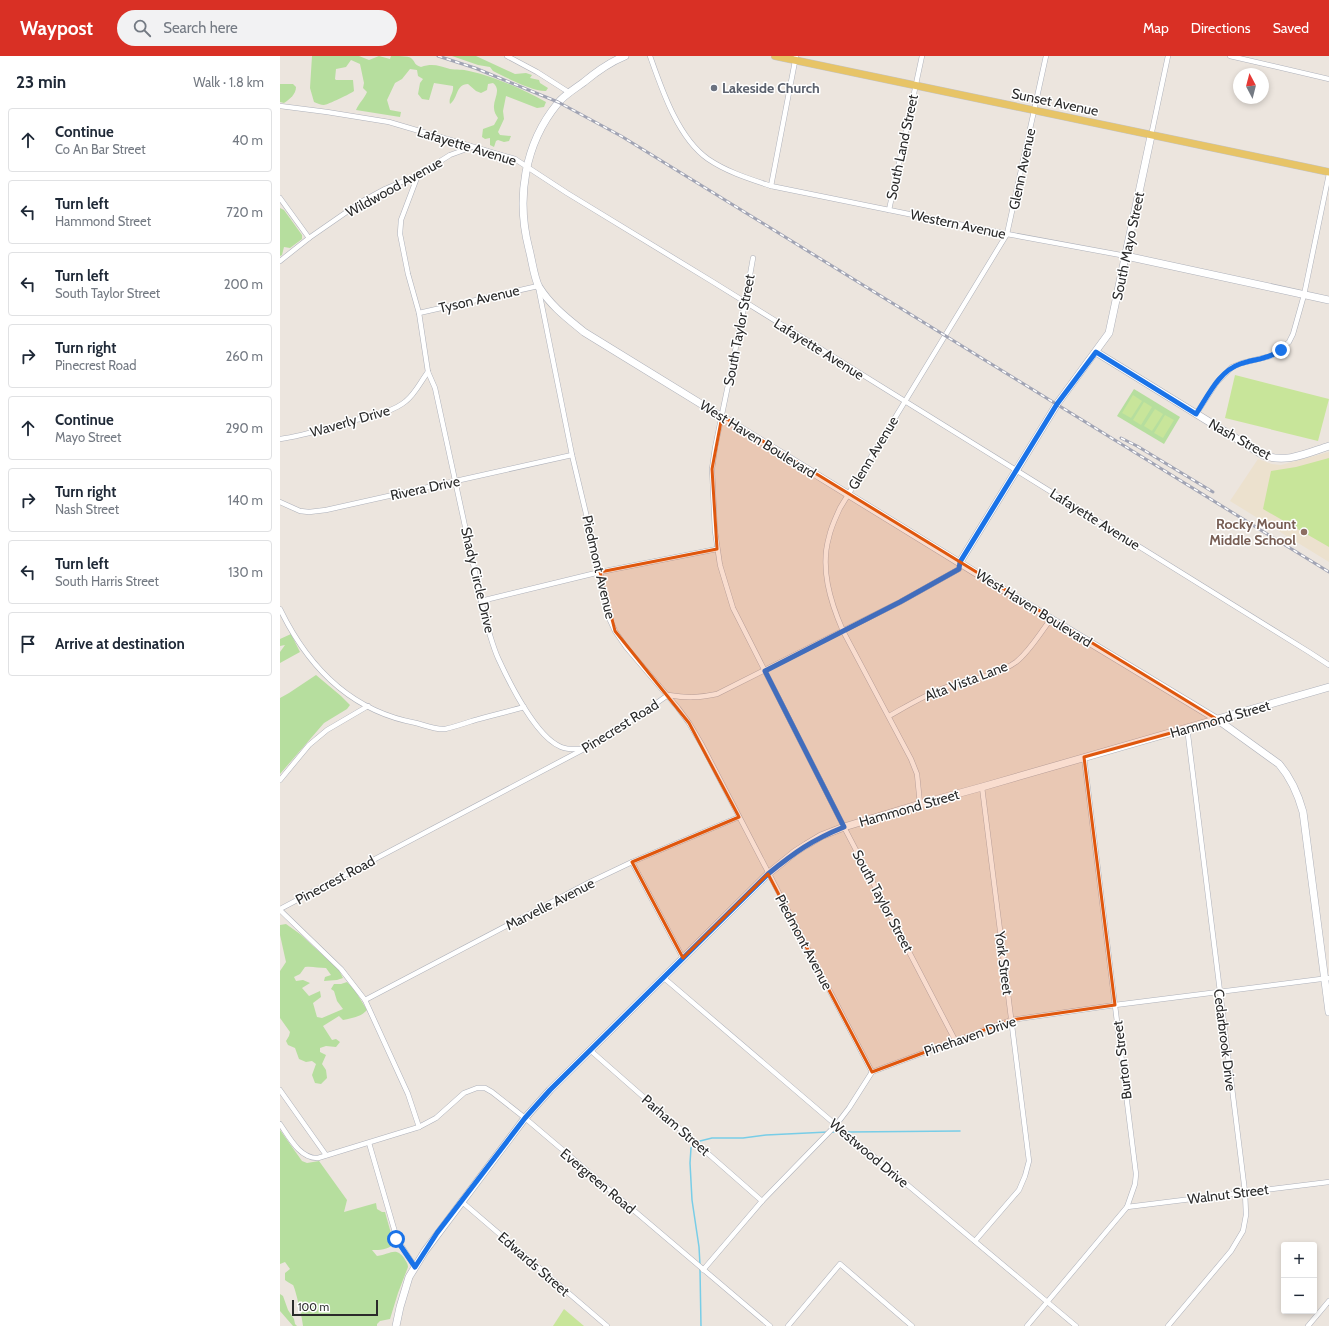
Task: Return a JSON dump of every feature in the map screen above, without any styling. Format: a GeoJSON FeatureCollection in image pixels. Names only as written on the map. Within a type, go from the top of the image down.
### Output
{"type":"FeatureCollection","features":[{"type":"Feature","properties":{"kind":"main road","name":"Sunset Avenue"},"geometry":{"type":"LineString","coordinates":[[775,56],[796,58],[1151,136],[1329,173]]}},
{"type":"Feature","properties":{"kind":"street"},"geometry":{"type":"LineString","coordinates":[[508,56],[570,93],[594,74],[625,56]]}},
{"type":"Feature","properties":{"kind":"street","name":"Western Avenue"},"geometry":{"type":"LineString","coordinates":[[650,56],[660,84],[682,130],[698,152],[722,167],[744,177],[771,186],[1008,234],[1126,256],[1329,300]]}},
{"type":"Feature","properties":{"kind":"street","name":"South Land Street"},"geometry":{"type":"LineString","coordinates":[[889,210],[922,56]]}},
{"type":"Feature","properties":{"kind":"street","name":"Glenn Avenue"},"geometry":{"type":"LineString","coordinates":[[920,804],[917,774],[911,759],[843,630],[832,601],[826,574],[825,559],[827,546],[830,531],[848,494],[1008,234],[1046,56]]}},
{"type":"Feature","properties":{"kind":"street"},"geometry":{"type":"LineString","coordinates":[[1151,136],[1168,56]]}},
{"type":"Feature","properties":{"kind":"street"},"geometry":{"type":"LineString","coordinates":[[1230,56],[1329,79]]}},
{"type":"Feature","properties":{"kind":"street"},"geometry":{"type":"LineString","coordinates":[[771,186],[796,58]]}},
{"type":"Feature","properties":{"kind":"street","name":"Piedmont Avenue"},"geometry":{"type":"LineString","coordinates":[[570,93],[558,102],[543,125],[530,153],[526,166],[523,216],[525,233],[538,286],[572,455],[610,620],[615,631],[626,647],[668,695],[689,723],[872,1072]]}},
{"type":"Feature","properties":{"kind":"street","name":"Lafayette Avenue"},"geometry":{"type":"LineString","coordinates":[[280,106],[389,122],[515,159],[567,193],[1303,647],[1329,665]]}},
{"type":"Feature","properties":{"kind":"street","name":"South Mayo Street"},"geometry":{"type":"LineString","coordinates":[[960,562],[1057,404],[1109,333],[1151,136]]}},
{"type":"Feature","properties":{"kind":"street","name":"Wildwood Avenue"},"geometry":{"type":"LineString","coordinates":[[280,261],[309,238],[361,202],[385,189],[418,175],[450,156],[472,147]]}},
{"type":"Feature","properties":{"kind":"street"},"geometry":{"type":"LineString","coordinates":[[1196,414],[1217,382],[1232,367],[1271,356],[1289,342],[1293,334],[1304,295],[1329,173]]}},
{"type":"Feature","properties":{"kind":"street"},"geometry":{"type":"LineString","coordinates":[[418,175],[406,204],[400,228],[408,274],[419,313],[428,372]]}},
{"type":"Feature","properties":{"kind":"street"},"geometry":{"type":"LineString","coordinates":[[280,198],[309,238]]}},
{"type":"Feature","properties":{"kind":"street","name":"South Taylor Street"},"geometry":{"type":"LineString","coordinates":[[753,258],[712,469],[713,512],[717,549],[725,584],[734,608],[765,671],[955,1040]]}},
{"type":"Feature","properties":{"kind":"street","name":"Tyson Avenue"},"geometry":{"type":"LineString","coordinates":[[419,313],[538,286]]}},
{"type":"Feature","properties":{"kind":"street","name":"West Haven Boulevard"},"geometry":{"type":"LineString","coordinates":[[538,286],[558,311],[584,332],[1218,720],[1279,764],[1286,772],[1296,792],[1303,812],[1327,978],[1329,1012]]}},
{"type":"Feature","properties":{"kind":"street","name":"Nash Street"},"geometry":{"type":"LineString","coordinates":[[1096,352],[1257,452],[1270,458],[1288,458],[1329,446]]}},
{"type":"Feature","properties":{"kind":"street","name":"Waverly Drive"},"geometry":{"type":"LineString","coordinates":[[280,439],[295,437],[381,413],[397,407],[413,394],[428,372]]}},
{"type":"Feature","properties":{"kind":"street","name":"Shady Circle Drive"},"geometry":{"type":"LineString","coordinates":[[428,372],[435,388],[486,623],[497,657],[529,715],[551,741],[561,747],[584,749]]}},
{"type":"Feature","properties":{"kind":"street","name":"Rivera Drive"},"geometry":{"type":"LineString","coordinates":[[280,502],[300,511],[308,512],[326,510],[572,455]]}},
{"type":"Feature","properties":{"kind":"street"},"geometry":{"type":"LineString","coordinates":[[481,601],[600,572],[717,549]]}},
{"type":"Feature","properties":{"kind":"street","name":"Pinecrest Road"},"geometry":{"type":"LineString","coordinates":[[280,910],[584,749],[642,714],[668,695],[697,698],[717,694],[900,602],[959,569],[960,562]]}},
{"type":"Feature","properties":{"kind":"street"},"geometry":{"type":"LineString","coordinates":[[280,609],[309,657],[322,673],[351,697],[385,716],[444,729],[524,707]]}},
{"type":"Feature","properties":{"kind":"street","name":"Alta Vista Lane"},"geometry":{"type":"LineString","coordinates":[[889,716],[942,689],[980,678],[1015,662],[1025,653],[1051,619]]}},
{"type":"Feature","properties":{"kind":"street","name":"Hammond Street"},"geometry":{"type":"LineString","coordinates":[[396,1326],[409,1277],[415,1267],[437,1233],[525,1118],[550,1090],[768,874],[795,852],[821,836],[844,827],[1187,727],[1218,720],[1329,688]]}},
{"type":"Feature","properties":{"kind":"street"},"geometry":{"type":"LineString","coordinates":[[280,780],[309,745],[327,730],[368,706]]}},
{"type":"Feature","properties":{"kind":"street","name":"Cedarbrook Drive"},"geometry":{"type":"LineString","coordinates":[[1168,1326],[1231,1251],[1243,1231],[1246,1215],[1245,1192],[1187,727]]}},
{"type":"Feature","properties":{"kind":"street","name":"Burton Street"},"geometry":{"type":"LineString","coordinates":[[1027,1326],[1127,1207],[1135,1184],[1136,1174],[1084,757]]}},
{"type":"Feature","properties":{"kind":"street","name":"York Street"},"geometry":{"type":"LineString","coordinates":[[975,1241],[1019,1190],[1029,1161],[982,787]]}},
{"type":"Feature","properties":{"kind":"street","name":"Marvelle Avenue"},"geometry":{"type":"LineString","coordinates":[[365,1000],[590,882],[632,862],[739,817]]}},
{"type":"Feature","properties":{"kind":"street"},"geometry":{"type":"LineString","coordinates":[[632,862],[683,958]]}},
{"type":"Feature","properties":{"kind":"street"},"geometry":{"type":"LineString","coordinates":[[280,910],[341,969],[365,1000],[408,1094],[419,1127]]}},
{"type":"Feature","properties":{"kind":"street","name":"Westwood Drive"},"geometry":{"type":"LineString","coordinates":[[664,978],[836,1125],[1076,1326]]}},
{"type":"Feature","properties":{"kind":"street","name":"Pinehaven Drive"},"geometry":{"type":"LineString","coordinates":[[872,1072],[1011,1020],[1219,991],[1327,978]]}},
{"type":"Feature","properties":{"kind":"street","name":"Parham Street"},"geometry":{"type":"LineString","coordinates":[[590,1050],[762,1201]]}},
{"type":"Feature","properties":{"kind":"street"},"geometry":{"type":"LineString","coordinates":[[703,1270],[762,1201],[836,1125],[849,1108],[872,1072]]}},
{"type":"Feature","properties":{"kind":"street","name":"Evergreen Road"},"geometry":{"type":"LineString","coordinates":[[280,1124],[306,1157],[312,1159],[318,1158],[419,1127],[436,1118],[464,1093],[477,1088],[485,1088],[525,1118],[770,1326]]}},
{"type":"Feature","properties":{"kind":"street"},"geometry":{"type":"LineString","coordinates":[[280,1090],[326,1155]]}},
{"type":"Feature","properties":{"kind":"street"},"geometry":{"type":"LineString","coordinates":[[369,1143],[396,1239],[415,1267]]}},
{"type":"Feature","properties":{"kind":"street","name":"Walnut Street"},"geometry":{"type":"LineString","coordinates":[[1127,1207],[1329,1182]]}},
{"type":"Feature","properties":{"kind":"street","name":"Edwards Street"},"geometry":{"type":"LineString","coordinates":[[461,1201],[607,1326]]}},
{"type":"Feature","properties":{"kind":"street"},"geometry":{"type":"LineString","coordinates":[[788,1326],[840,1264],[909,1325]]}},
{"type":"Feature","properties":{"kind":"street"},"geometry":{"type":"LineString","coordinates":[[1308,1326],[1329,1301]]}},
{"type":"Feature","properties":{"kind":"highlighted area"},"geometry":{"type":"Polygon","coordinates":[[[722,416],[1218,720],[1084,757],[1115,1005],[1011,1020],[872,1072],[768,874],[683,958],[632,862],[739,817],[689,723],[615,631],[600,572],[717,549],[712,469],[722,416]]]}},
{"type":"Feature","properties":{"kind":"shaded area","name":"Rocky Mount Middle School"},"geometry":{"type":"Polygon","coordinates":[[[1329,452],[1329,562],[1230,501],[1258,459],[1272,464],[1281,465],[1329,452]]]}},
{"type":"Feature","properties":{"kind":"green space"},"geometry":{"type":"Polygon","coordinates":[[[312,56],[359,56],[369,60],[379,56],[390,59],[391,56],[402,56],[411,58],[418,66],[421,67],[436,65],[450,69],[467,70],[499,80],[546,102],[544,107],[537,108],[506,96],[503,111],[504,119],[498,132],[500,135],[511,136],[509,141],[496,141],[494,147],[490,145],[490,138],[485,139],[482,137],[483,129],[494,125],[498,118],[494,108],[497,89],[493,83],[488,84],[487,90],[481,93],[476,91],[468,84],[464,85],[459,89],[455,98],[450,104],[453,86],[434,83],[429,100],[422,99],[418,94],[420,83],[423,79],[418,76],[417,70],[410,69],[402,79],[395,83],[387,100],[390,110],[401,112],[400,117],[356,110],[367,92],[363,88],[364,83],[360,64],[351,60],[346,67],[336,69],[335,79],[353,80],[354,91],[324,105],[314,102],[310,88],[312,56]]]}},
{"type":"Feature","properties":{"kind":"green space"},"geometry":{"type":"Polygon","coordinates":[[[452,56],[476,56],[515,74],[526,73],[532,75],[530,78],[539,80],[540,83],[548,88],[546,91],[534,89],[498,74],[490,67],[478,65],[452,56]]]}},
{"type":"Feature","properties":{"kind":"green space"},"geometry":{"type":"Polygon","coordinates":[[[280,84],[293,84],[296,87],[294,94],[284,103],[280,102],[280,84]]]}},
{"type":"Feature","properties":{"kind":"green space"},"geometry":{"type":"Polygon","coordinates":[[[280,208],[284,210],[302,235],[302,239],[290,248],[284,247],[282,255],[280,256],[280,208]]]}},
{"type":"Feature","properties":{"kind":"green space"},"geometry":{"type":"Polygon","coordinates":[[[1235,375],[1329,399],[1318,441],[1225,418],[1235,375]]]}},
{"type":"Feature","properties":{"kind":"green space"},"geometry":{"type":"Polygon","coordinates":[[[1134,389],[1180,417],[1164,444],[1117,416],[1134,389]]]}},
{"type":"Feature","properties":{"kind":"green space"},"geometry":{"type":"Polygon","coordinates":[[[1133,395],[1142,401],[1131,418],[1122,413],[1133,395]]]}},
{"type":"Feature","properties":{"kind":"green space"},"geometry":{"type":"Polygon","coordinates":[[[1144,402],[1152,407],[1141,425],[1133,420],[1144,402]]]}},
{"type":"Feature","properties":{"kind":"green space"},"geometry":{"type":"Polygon","coordinates":[[[1155,409],[1163,414],[1152,431],[1144,426],[1155,409]]]}},
{"type":"Feature","properties":{"kind":"green space"},"geometry":{"type":"Polygon","coordinates":[[[1165,415],[1174,420],[1163,438],[1154,433],[1165,415]]]}},
{"type":"Feature","properties":{"kind":"green space","name":"Rocky Mount Middle School"},"geometry":{"type":"Polygon","coordinates":[[[1329,458],[1329,547],[1263,509],[1271,471],[1296,467],[1329,458]]]}},
{"type":"Feature","properties":{"kind":"green space"},"geometry":{"type":"Polygon","coordinates":[[[291,634],[300,652],[280,663],[280,652],[285,645],[280,646],[280,639],[291,634]]]}},
{"type":"Feature","properties":{"kind":"green space"},"geometry":{"type":"Polygon","coordinates":[[[316,675],[350,705],[347,709],[324,723],[280,774],[280,698],[316,675]]]}},
{"type":"Feature","properties":{"kind":"green space"},"geometry":{"type":"Polygon","coordinates":[[[286,924],[300,934],[339,970],[343,978],[324,981],[325,977],[331,975],[326,968],[310,967],[305,967],[300,974],[294,977],[296,981],[303,980],[310,983],[302,988],[309,996],[320,991],[321,997],[313,1003],[317,1017],[322,1018],[343,1009],[337,1001],[334,991],[331,989],[334,984],[347,982],[354,989],[367,1010],[359,1016],[350,1019],[343,1020],[339,1016],[323,1026],[332,1040],[336,1039],[340,1042],[336,1047],[326,1046],[320,1048],[320,1052],[326,1055],[322,1064],[326,1070],[327,1078],[321,1084],[315,1083],[312,1075],[316,1064],[312,1061],[306,1062],[299,1059],[295,1048],[288,1045],[286,1041],[290,1032],[280,1018],[280,971],[286,962],[280,935],[280,925],[286,924]]]}},
{"type":"Feature","properties":{"kind":"green space"},"geometry":{"type":"Polygon","coordinates":[[[280,1130],[302,1161],[307,1163],[319,1161],[347,1200],[344,1212],[376,1203],[377,1209],[385,1212],[394,1244],[386,1249],[372,1250],[377,1256],[398,1252],[404,1258],[408,1267],[390,1319],[380,1321],[377,1326],[303,1326],[294,1287],[285,1280],[285,1273],[290,1269],[285,1262],[280,1264],[280,1130]]]}},
{"type":"Feature","properties":{"kind":"green space"},"geometry":{"type":"Polygon","coordinates":[[[280,1294],[283,1296],[288,1310],[297,1326],[293,1326],[280,1311],[280,1294]]]}},
{"type":"Feature","properties":{"kind":"green space"},"geometry":{"type":"Polygon","coordinates":[[[564,1309],[584,1326],[553,1326],[564,1309]]]}},
{"type":"Feature","properties":{"kind":"waterway"},"geometry":{"type":"LineString","coordinates":[[848,1132],[960,1131]]}},
{"type":"Feature","properties":{"kind":"waterway"},"geometry":{"type":"LineString","coordinates":[[700,1265],[699,1247],[692,1200],[690,1163],[691,1148],[696,1142],[712,1138],[743,1138],[766,1135],[828,1132]]}},
{"type":"Feature","properties":{"kind":"waterway"},"geometry":{"type":"LineString","coordinates":[[832,1132],[842,1132]]}},
{"type":"Feature","properties":{"kind":"waterway"},"geometry":{"type":"LineString","coordinates":[[700,1269],[701,1326]]}},
{"type":"Feature","properties":{"kind":"railway"},"geometry":{"type":"LineString","coordinates":[[438,56],[475,68],[558,102],[621,136],[1329,572]]}},
{"type":"Feature","properties":{"kind":"railway"},"geometry":{"type":"LineString","coordinates":[[1121,438],[1213,492]]}},
{"type":"Feature","properties":{"kind":"place","name":"Lakeside Church"},"geometry":{"type":"Point","coordinates":[714,88]}},
{"type":"Feature","properties":{"kind":"place","name":"Rocky Mount Middle School"},"geometry":{"type":"Point","coordinates":[1304,532]}},
{"type":"Feature","properties":{"kind":"route"},"geometry":{"type":"LineString","coordinates":[[396,1239],[415,1267],[437,1233],[525,1118],[550,1090],[768,874],[806,845],[821,836],[844,827],[765,671],[900,602],[959,569],[960,562],[1057,404],[1096,352],[1196,414],[1217,382],[1232,367],[1271,356],[1281,350]]}}]}
